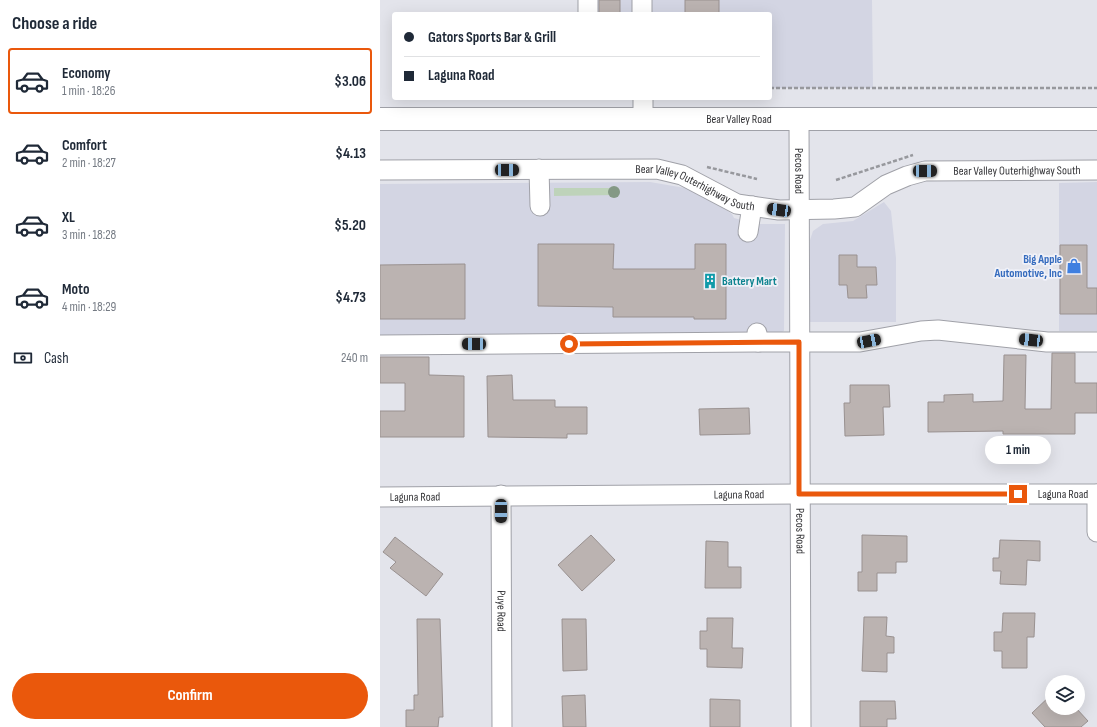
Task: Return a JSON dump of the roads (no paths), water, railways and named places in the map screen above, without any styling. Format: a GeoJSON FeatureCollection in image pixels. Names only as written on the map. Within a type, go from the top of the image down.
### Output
{"type":"FeatureCollection","features":[{"type":"Feature","properties":{"kind":"main road","name":"Bear Valley Road"},"geometry":{"type":"LineString","coordinates":[[380,120],[1097,119]]}},
{"type":"Feature","properties":{"kind":"street"},"geometry":{"type":"LineString","coordinates":[[588,0],[588,12]]}},
{"type":"Feature","properties":{"kind":"street"},"geometry":{"type":"LineString","coordinates":[[642,0],[642,12]]}},
{"type":"Feature","properties":{"kind":"street"},"geometry":{"type":"LineString","coordinates":[[643,100],[643,120]]}},
{"type":"Feature","properties":{"kind":"street","name":"Pecos Road"},"geometry":{"type":"LineString","coordinates":[[799,120],[799,494],[802,727]]}},
{"type":"Feature","properties":{"kind":"street","name":"Bear Valley Outerhighway South"},"geometry":{"type":"LineString","coordinates":[[380,170],[539,169],[650,175],[657,168],[682,175],[738,204],[779,210],[800,210],[855,207],[886,185],[907,176],[925,171],[1097,170]]}},
{"type":"Feature","properties":{"kind":"street"},"geometry":{"type":"LineString","coordinates":[[539,169],[540,206]]}},
{"type":"Feature","properties":{"kind":"street"},"geometry":{"type":"LineString","coordinates":[[748,232],[752,206]]}},
{"type":"Feature","properties":{"kind":"street"},"geometry":{"type":"LineString","coordinates":[[380,345],[757,338],[799,342],[864,341],[921,331],[938,330],[1047,342],[1097,342]]}},
{"type":"Feature","properties":{"kind":"street"},"geometry":{"type":"LineString","coordinates":[[1097,494],[1097,532]]}},
{"type":"Feature","properties":{"kind":"street","name":"Laguna Road"},"geometry":{"type":"LineString","coordinates":[[380,497],[501,495],[1097,494]]}},
{"type":"Feature","properties":{"kind":"street","name":"Puye Road"},"geometry":{"type":"LineString","coordinates":[[501,495],[502,727]]}},
{"type":"Feature","properties":{"kind":"place","name":"Big Apple Automotive, Inc"},"geometry":{"type":"Point","coordinates":[1074,266]}},
{"type":"Feature","properties":{"kind":"place","name":"Battery Mart"},"geometry":{"type":"Point","coordinates":[710,281]}}]}
